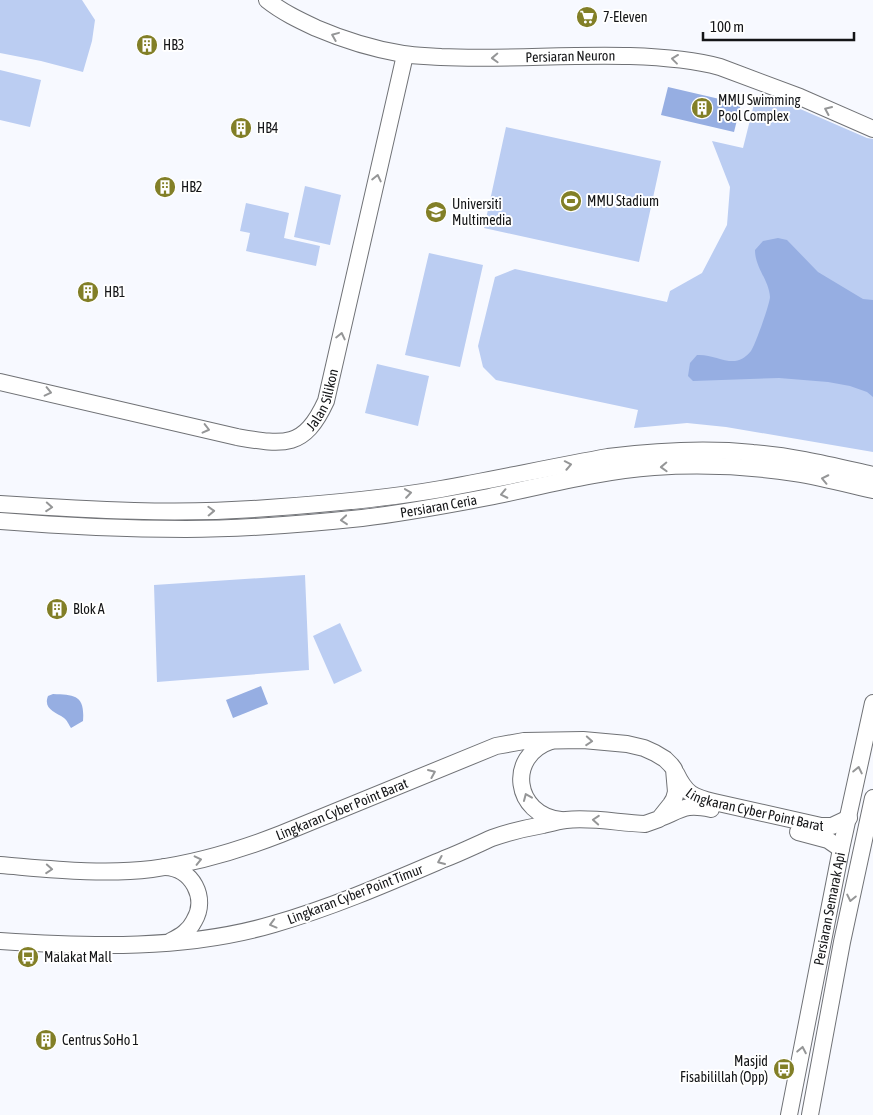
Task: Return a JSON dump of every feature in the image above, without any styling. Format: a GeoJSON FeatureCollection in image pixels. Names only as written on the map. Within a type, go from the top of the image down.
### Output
{"type":"FeatureCollection","features":[{"type":"Feature","properties":{"kind":"street","name":"Persiaran Neuron"},"geometry":{"type":"LineString","coordinates":[[267,0],[284,12],[338,38],[404,55],[471,58],[586,55],[652,57],[707,63],[800,97],[873,129]]}},
{"type":"Feature","properties":{"kind":"street","name":"Jalan Silikon"},"geometry":{"type":"LineString","coordinates":[[0,382],[262,441],[281,443],[295,439],[310,428],[326,401],[404,55]]}},
{"type":"Feature","properties":{"kind":"street","name":"Persiaran Ceria"},"geometry":{"type":"LineString","coordinates":[[0,504],[59,508],[167,511],[266,508],[381,497],[439,489],[608,457],[686,451],[753,453],[806,460],[873,474]]}},
{"type":"Feature","properties":{"kind":"street","name":"Persiaran Ceria"},"geometry":{"type":"LineString","coordinates":[[0,521],[63,526],[188,529],[292,524],[364,518],[488,497],[623,470],[663,467],[712,466],[769,470],[873,490]]}},
{"type":"Feature","properties":{"kind":"street","name":"Persiaran Semarak Api"},"geometry":{"type":"LineString","coordinates":[[789,1115],[841,849],[873,703]]}},
{"type":"Feature","properties":{"kind":"street"},"geometry":{"type":"LineString","coordinates":[[555,740],[538,747],[527,759],[522,769],[522,786],[525,796],[535,810],[543,816],[552,819],[566,820]]}},
{"type":"Feature","properties":{"kind":"street","name":"Lingkaran Cyber Point Barat"},"geometry":{"type":"LineString","coordinates":[[0,865],[97,871],[174,866],[246,847],[496,746],[524,741],[584,740],[627,744],[644,748],[665,758],[672,764],[688,792],[708,801],[821,826],[832,826],[848,818]]}},
{"type":"Feature","properties":{"kind":"street","name":"Lingkaran Cyber Point Barat"},"geometry":{"type":"LineString","coordinates":[[652,822],[667,811],[674,798],[676,784],[674,769]]}},
{"type":"Feature","properties":{"kind":"street","name":"Persiaran Semarak Api"},"geometry":{"type":"LineString","coordinates":[[810,1115],[842,942],[873,798]]}},
{"type":"Feature","properties":{"kind":"street","name":"Lingkaran Cyber Point Barat"},"geometry":{"type":"LineString","coordinates":[[652,822],[680,808],[700,807],[819,837],[832,842],[841,849]]}},
{"type":"Feature","properties":{"kind":"street","name":"Lingkaran Cyber Point Timur"},"geometry":{"type":"LineString","coordinates":[[0,941],[99,945],[169,942],[236,933],[272,925],[317,911],[492,838],[522,829],[566,820],[652,822]]}},
{"type":"Feature","properties":{"kind":"street"},"geometry":{"type":"LineString","coordinates":[[150,869],[168,867],[178,870],[187,875],[198,890],[200,901],[194,921],[182,935],[169,942]]}},
{"type":"Feature","properties":{"kind":"shaded area"},"geometry":{"type":"Polygon","coordinates":[[[0,0],[82,0],[95,20],[92,41],[83,72],[0,53],[0,0]]]}},
{"type":"Feature","properties":{"kind":"shaded area"},"geometry":{"type":"Polygon","coordinates":[[[0,70],[41,80],[30,127],[0,120],[0,70]]]}},
{"type":"Feature","properties":{"kind":"shaded area"},"geometry":{"type":"Polygon","coordinates":[[[668,87],[741,104],[734,132],[661,115],[668,87]]]}},
{"type":"Feature","properties":{"kind":"shaded area"},"geometry":{"type":"Polygon","coordinates":[[[756,96],[791,105],[873,139],[873,452],[726,427],[687,423],[634,428],[638,410],[496,380],[483,367],[478,346],[495,277],[515,269],[667,302],[670,291],[702,273],[727,225],[730,187],[712,141],[743,148],[756,96]]]}},
{"type":"Feature","properties":{"kind":"shaded area","name":"MMU Stadium"},"geometry":{"type":"Polygon","coordinates":[[[506,127],[661,161],[639,262],[484,228],[506,127]]]}},
{"type":"Feature","properties":{"kind":"shaded area"},"geometry":{"type":"Polygon","coordinates":[[[305,186],[341,195],[330,245],[294,237],[305,186]]]}},
{"type":"Feature","properties":{"kind":"shaded area"},"geometry":{"type":"Polygon","coordinates":[[[246,203],[289,213],[284,238],[320,246],[316,266],[246,251],[250,233],[240,231],[246,203]]]}},
{"type":"Feature","properties":{"kind":"shaded area"},"geometry":{"type":"Polygon","coordinates":[[[778,238],[787,240],[818,272],[863,299],[873,300],[873,397],[867,392],[850,386],[828,382],[779,378],[693,381],[688,376],[690,363],[697,355],[735,361],[744,358],[751,351],[770,297],[757,263],[755,250],[763,241],[778,238]]]}},
{"type":"Feature","properties":{"kind":"shaded area"},"geometry":{"type":"Polygon","coordinates":[[[429,253],[483,265],[460,367],[405,355],[429,253]]]}},
{"type":"Feature","properties":{"kind":"shaded area"},"geometry":{"type":"Polygon","coordinates":[[[377,364],[429,376],[418,426],[365,413],[377,364]]]}},
{"type":"Feature","properties":{"kind":"shaded area"},"geometry":{"type":"Polygon","coordinates":[[[305,575],[309,670],[157,682],[154,585],[305,575]]]}},
{"type":"Feature","properties":{"kind":"shaded area"},"geometry":{"type":"Polygon","coordinates":[[[340,623],[362,671],[334,684],[313,636],[340,623]]]}},
{"type":"Feature","properties":{"kind":"shaded area"},"geometry":{"type":"Polygon","coordinates":[[[261,686],[268,704],[233,718],[226,700],[261,686]]]}},
{"type":"Feature","properties":{"kind":"shaded area"},"geometry":{"type":"Polygon","coordinates":[[[53,694],[77,698],[82,706],[83,721],[71,728],[65,719],[48,707],[48,696],[53,694]]]}},
{"type":"Feature","properties":{"kind":"place","name":"7-Eleven"},"geometry":{"type":"Point","coordinates":[587,17]}},
{"type":"Feature","properties":{"kind":"place","name":"HB3"},"geometry":{"type":"Point","coordinates":[147,45]}},
{"type":"Feature","properties":{"kind":"place","name":"MMU Swimming Pool Complex"},"geometry":{"type":"Point","coordinates":[702,108]}},
{"type":"Feature","properties":{"kind":"place","name":"HB4"},"geometry":{"type":"Point","coordinates":[241,128]}},
{"type":"Feature","properties":{"kind":"place","name":"HB2"},"geometry":{"type":"Point","coordinates":[165,187]}},
{"type":"Feature","properties":{"kind":"place","name":"MMU Stadium"},"geometry":{"type":"Point","coordinates":[571,201]}},
{"type":"Feature","properties":{"kind":"place","name":"Universiti Multimedia"},"geometry":{"type":"Point","coordinates":[436,212]}},
{"type":"Feature","properties":{"kind":"place","name":"HB1"},"geometry":{"type":"Point","coordinates":[88,292]}},
{"type":"Feature","properties":{"kind":"place","name":"Blok A"},"geometry":{"type":"Point","coordinates":[57,609]}},
{"type":"Feature","properties":{"kind":"place","name":"Malakat Mall"},"geometry":{"type":"Point","coordinates":[28,957]}},
{"type":"Feature","properties":{"kind":"place","name":"Centrus SoHo 1"},"geometry":{"type":"Point","coordinates":[46,1040]}},
{"type":"Feature","properties":{"kind":"place","name":"Masjid Fisabilillah (Opp)"},"geometry":{"type":"Point","coordinates":[784,1069]}}]}
